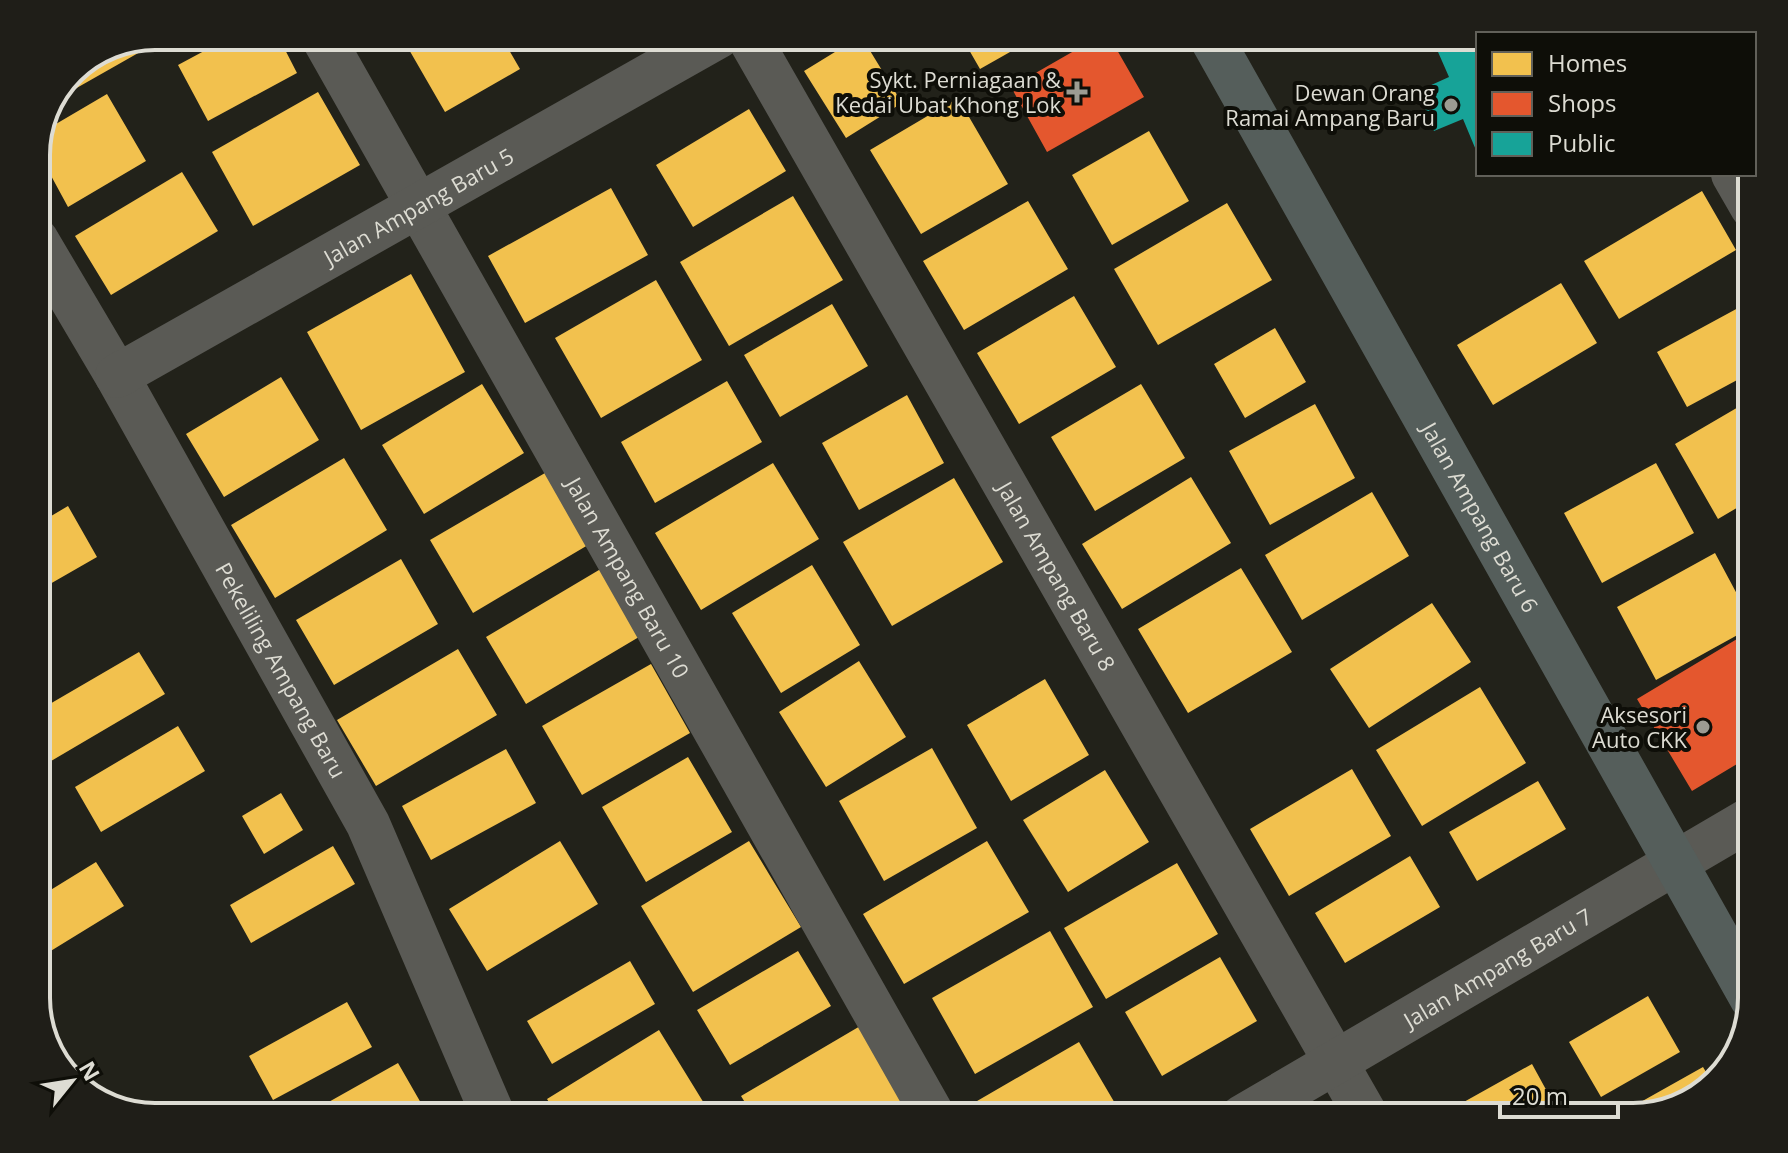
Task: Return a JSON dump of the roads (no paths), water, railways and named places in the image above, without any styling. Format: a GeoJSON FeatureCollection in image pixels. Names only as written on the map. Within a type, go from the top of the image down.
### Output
{"type":"FeatureCollection","features":[{"type":"Feature","properties":{"kind":"main road","name":"Jalan Ampang Baru 6"},"geometry":{"type":"LineString","coordinates":[[1218,50],[1738,974]]}},
{"type":"Feature","properties":{"kind":"street","name":"Jalan Ampang Baru 10"},"geometry":{"type":"LineString","coordinates":[[330,50],[926,1103]]}},
{"type":"Feature","properties":{"kind":"street","name":"Jalan Ampang Baru 5"},"geometry":{"type":"LineString","coordinates":[[117,376],[694,50]]}},
{"type":"Feature","properties":{"kind":"street","name":"Jalan Ampang Baru 8"},"geometry":{"type":"LineString","coordinates":[[756,50],[1359,1103]]}},
{"type":"Feature","properties":{"kind":"street","name":"Pekeliling Ampang Baru"},"geometry":{"type":"LineString","coordinates":[[50,263],[117,376],[368,824],[488,1103]]}},
{"type":"Feature","properties":{"kind":"street","name":"Jalan Ampang Baru 7"},"geometry":{"type":"LineString","coordinates":[[1266,1103],[1738,826]]}},
{"type":"Feature","properties":{"kind":"place","name":"Sykt. Perniagaan & Kedai Ubat Khong Lok"},"geometry":{"type":"Point","coordinates":[1077,92]}},
{"type":"Feature","properties":{"kind":"place","name":"Dewan Orang Ramai Ampang Baru"},"geometry":{"type":"Point","coordinates":[1451,105]}},
{"type":"Feature","properties":{"kind":"place","name":"Aksesori Auto CKK"},"geometry":{"type":"Point","coordinates":[1703,727]}}]}
